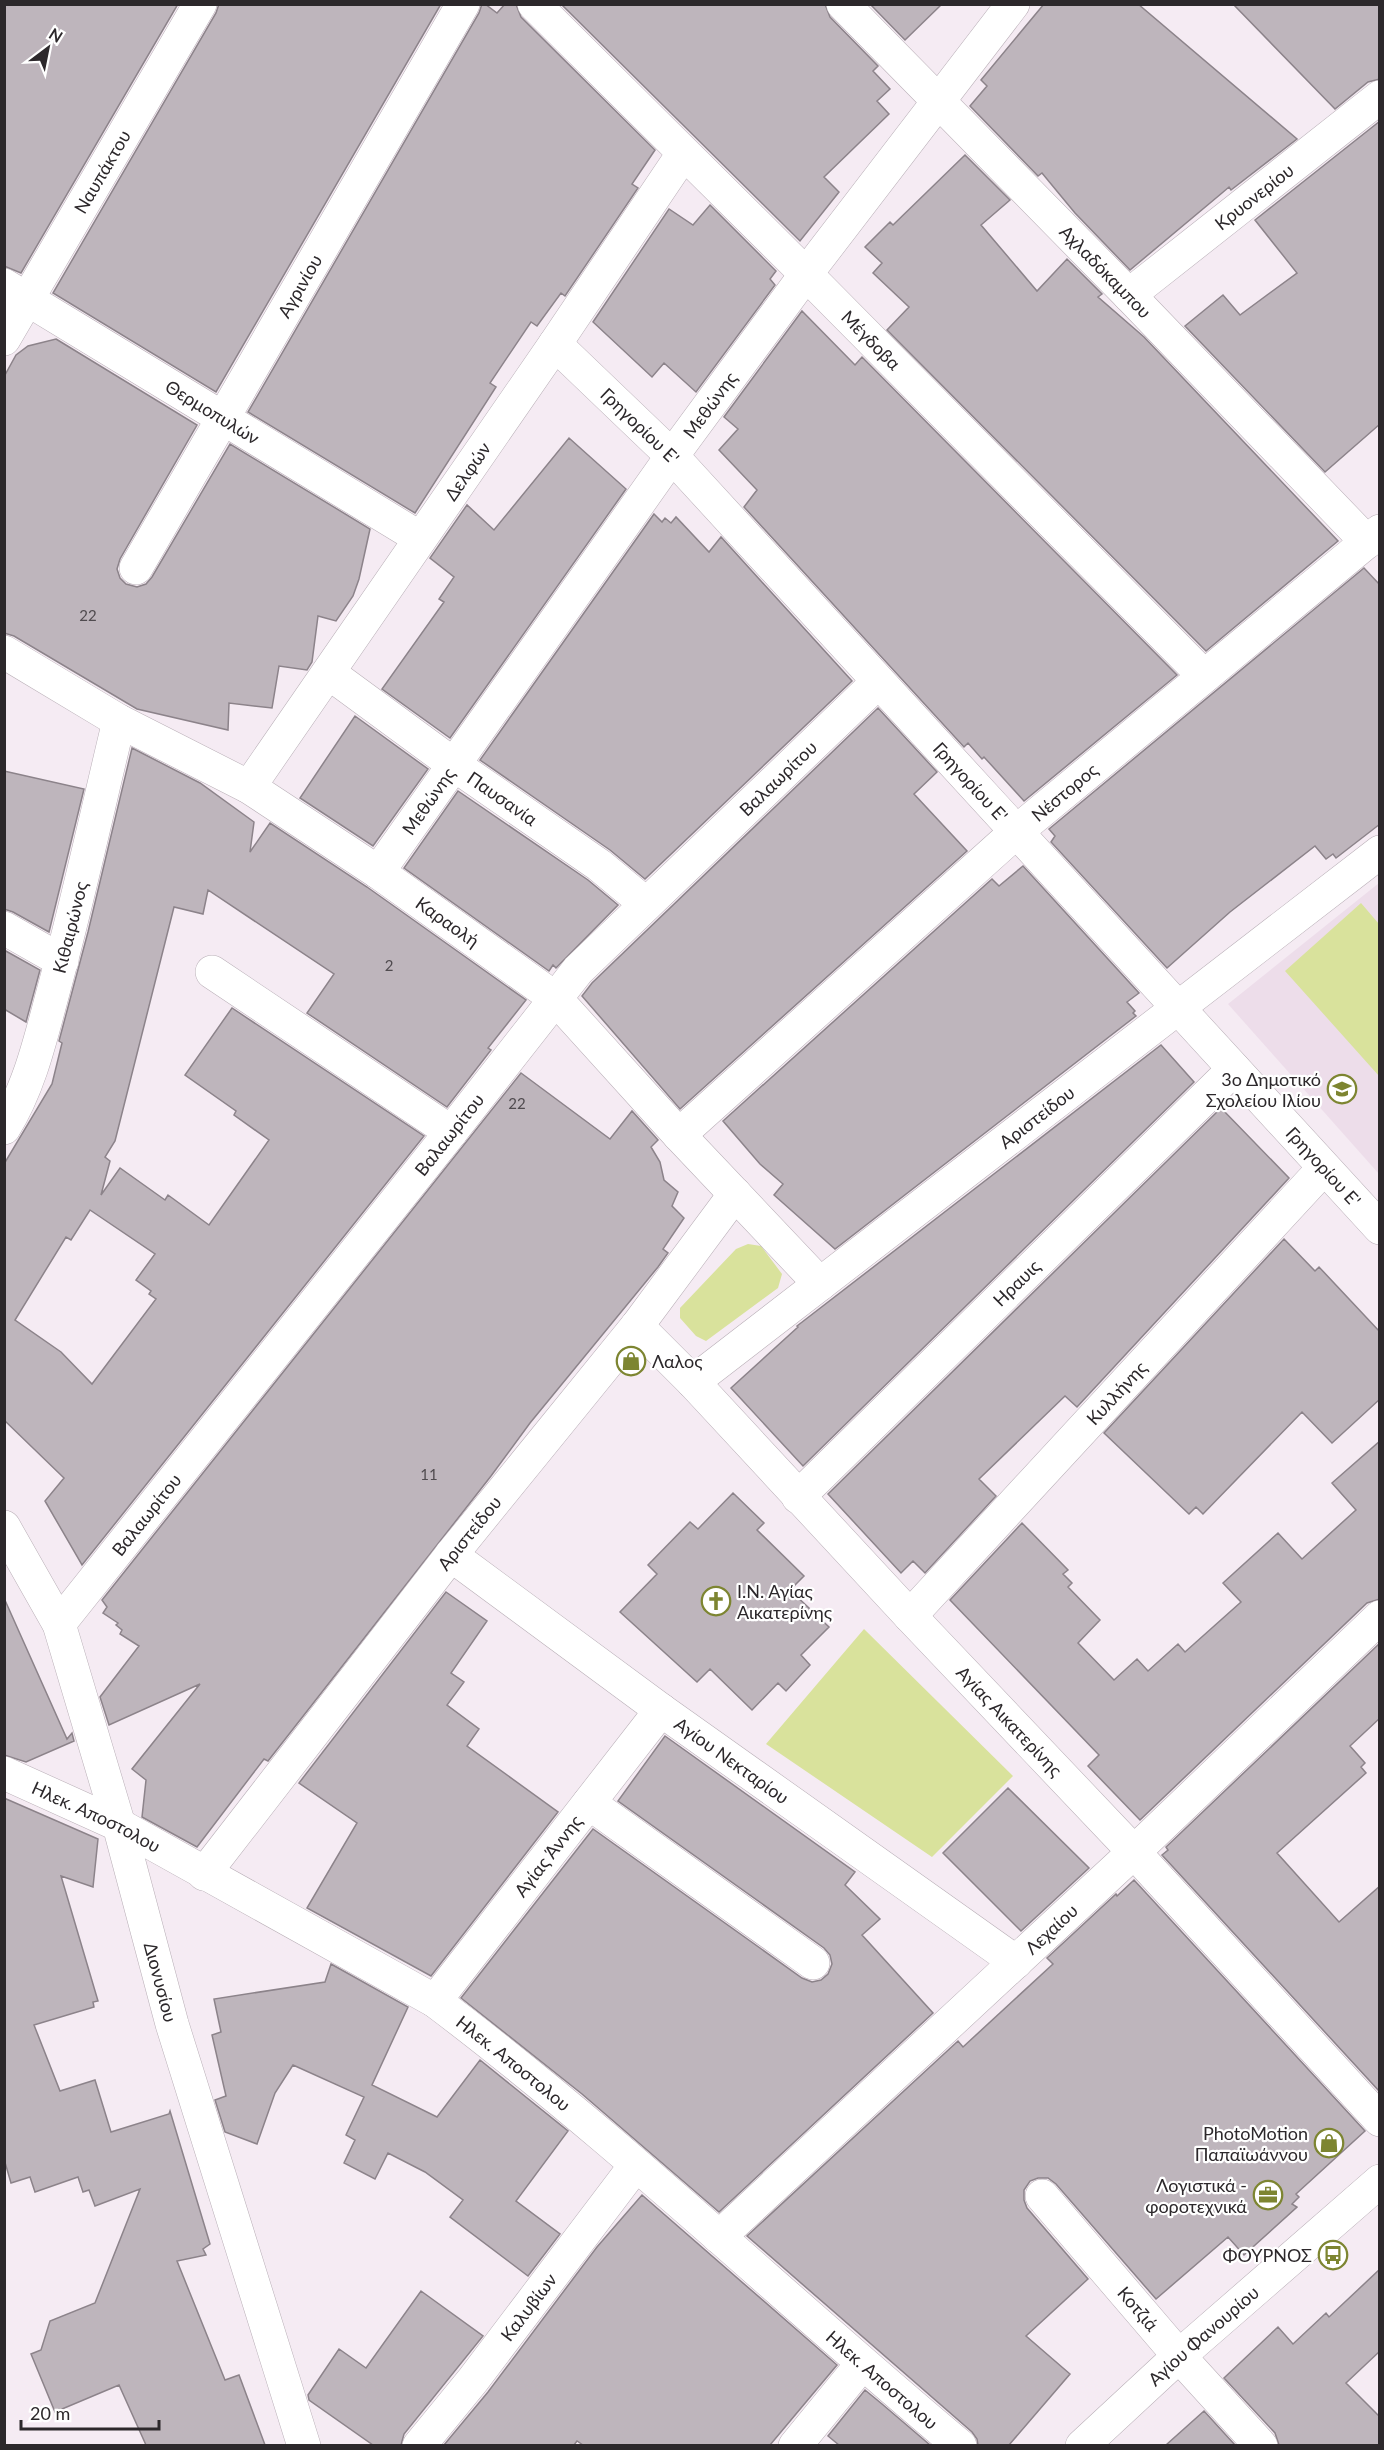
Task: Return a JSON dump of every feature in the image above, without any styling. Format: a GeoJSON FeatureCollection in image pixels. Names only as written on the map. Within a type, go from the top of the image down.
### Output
{"type":"FeatureCollection","features":[{"type":"Feature","properties":{"kind":"street","name":"Ναυπάκτου"},"geometry":{"type":"LineString","coordinates":[[4,339],[16,292],[200,4]]}},
{"type":"Feature","properties":{"kind":"street","name":"Αγρινίου"},"geometry":{"type":"LineString","coordinates":[[136,568],[463,4]]}},
{"type":"Feature","properties":{"kind":"street","name":"Μέγδοβα"},"geometry":{"type":"LineString","coordinates":[[534,4],[806,274],[1204,676]]}},
{"type":"Feature","properties":{"kind":"street","name":"Αχλαδόκαμπου"},"geometry":{"type":"LineString","coordinates":[[843,4],[1129,295],[1373,537]]}},
{"type":"Feature","properties":{"kind":"street","name":"Μεθώνης"},"geometry":{"type":"LineString","coordinates":[[378,872],[672,456],[806,274],[1013,4]]}},
{"type":"Feature","properties":{"kind":"street","name":"Κρυονερίου"},"geometry":{"type":"LineString","coordinates":[[1129,295],[1380,97]]}},
{"type":"Feature","properties":{"kind":"street","name":"Δελφών"},"geometry":{"type":"LineString","coordinates":[[249,787],[555,344],[683,154]]}},
{"type":"Feature","properties":{"kind":"street","name":"Θερμοπυλών"},"geometry":{"type":"LineString","coordinates":[[16,292],[420,538]]}},
{"type":"Feature","properties":{"kind":"street","name":"Γρηγορίου Ε'"},"geometry":{"type":"LineString","coordinates":[[555,344],[672,456],[1380,1228]]}},
{"type":"Feature","properties":{"kind":"street","name":"Νέστορος"},"geometry":{"type":"LineString","coordinates":[[679,1135],[1016,832],[1373,537]]}},
{"type":"Feature","properties":{"kind":"street","name":"Καραολή"},"geometry":{"type":"LineString","coordinates":[[4,652],[119,721],[249,787],[378,872],[555,998],[679,1135],[820,1284]]}},
{"type":"Feature","properties":{"kind":"street","name":"Παυσανία"},"geometry":{"type":"LineString","coordinates":[[329,673],[453,764],[599,865],[646,904]]}},
{"type":"Feature","properties":{"kind":"street","name":"Βαλαωρίτου"},"geometry":{"type":"LineString","coordinates":[[59,1624],[578,970],[878,682]]}},
{"type":"Feature","properties":{"kind":"street","name":"Κιθαιρώνος"},"geometry":{"type":"LineString","coordinates":[[4,1128],[12,1116],[33,1064],[62,961],[119,721]]}},
{"type":"Feature","properties":{"kind":"street","name":"Αριστείδου"},"geometry":{"type":"LineString","coordinates":[[693,1382],[1380,852]]}},
{"type":"Feature","properties":{"kind":"street"},"geometry":{"type":"LineString","coordinates":[[4,928],[62,961]]}},
{"type":"Feature","properties":{"kind":"street"},"geometry":{"type":"LineString","coordinates":[[212,972],[451,1132]]}},
{"type":"Feature","properties":{"kind":"street","name":"Ηραυις"},"geometry":{"type":"LineString","coordinates":[[798,1497],[1234,1069]]}},
{"type":"Feature","properties":{"kind":"street","name":"Κυλλήνης"},"geometry":{"type":"LineString","coordinates":[[910,1616],[1324,1168]]}},
{"type":"Feature","properties":{"kind":"street","name":"Αριστείδου"},"geometry":{"type":"LineString","coordinates":[[204,1874],[451,1555],[637,1326],[735,1194]]}},
{"type":"Feature","properties":{"kind":"street","name":"Αγίας Αικατερίνης"},"geometry":{"type":"LineString","coordinates":[[637,1326],[693,1382],[798,1497],[1134,1852],[1380,2120]]}},
{"type":"Feature","properties":{"kind":"street","name":"Διονυσίου"},"geometry":{"type":"LineString","coordinates":[[4,1527],[59,1624],[119,1824],[172,2024],[304,2445]]}},
{"type":"Feature","properties":{"kind":"street","name":"Αγίου Νεκταρίου"},"geometry":{"type":"LineString","coordinates":[[451,1555],[661,1710],[1016,1962]]}},
{"type":"Feature","properties":{"kind":"street","name":"Λεχαίου"},"geometry":{"type":"LineString","coordinates":[[719,2237],[1134,1852],[1380,1617]]}},
{"type":"Feature","properties":{"kind":"street","name":"Αγίας Άννης"},"geometry":{"type":"LineString","coordinates":[[435,2001],[661,1710]]}},
{"type":"Feature","properties":{"kind":"street","name":"Ηλεκ. Αποστολου"},"geometry":{"type":"LineString","coordinates":[[4,1773],[119,1824],[204,1874],[435,2001],[491,2044],[636,2166],[862,2364],[960,2445]]}},
{"type":"Feature","properties":{"kind":"street"},"geometry":{"type":"LineString","coordinates":[[590,1803],[813,1963]]}},
{"type":"Feature","properties":{"kind":"street","name":"Καλυβίων"},"geometry":{"type":"LineString","coordinates":[[419,2445],[473,2380],[636,2166]]}},
{"type":"Feature","properties":{"kind":"street","name":"Αγίου Φανουρίου"},"geometry":{"type":"LineString","coordinates":[[1082,2445],[1179,2356],[1380,2181]]}},
{"type":"Feature","properties":{"kind":"street","name":"Κοτζιά"},"geometry":{"type":"LineString","coordinates":[[1042,2196],[1179,2356],[1261,2445]]}},
{"type":"Feature","properties":{"kind":"street"},"geometry":{"type":"LineString","coordinates":[[795,2445],[862,2364]]}},
{"type":"Feature","properties":{"kind":"shaded area","name":"3ο Δημοτικό Σχολείου Ιλίου"},"geometry":{"type":"Polygon","coordinates":[[[1379,883],[1379,1174],[1228,1004],[1379,883]]]}},
{"type":"Feature","properties":{"kind":"green space"},"geometry":{"type":"Polygon","coordinates":[[[1361,903],[1379,924],[1379,1076],[1285,971],[1361,903]]]}},
{"type":"Feature","properties":{"kind":"green space"},"geometry":{"type":"Polygon","coordinates":[[[748,1244],[761,1246],[782,1274],[778,1288],[706,1341],[696,1336],[680,1318],[680,1308],[736,1249],[748,1244]]]}},
{"type":"Feature","properties":{"kind":"green space"},"geometry":{"type":"Polygon","coordinates":[[[864,1629],[1013,1776],[932,1857],[766,1744],[864,1629]]]}},
{"type":"Feature","properties":{"kind":"building"},"geometry":{"type":"Polygon","coordinates":[[[4,4],[178,4],[21,273],[4,266],[4,4]]]}},
{"type":"Feature","properties":{"kind":"building"},"geometry":{"type":"Polygon","coordinates":[[[219,4],[441,4],[216,392],[53,293],[216,13],[219,4]]]}},
{"type":"Feature","properties":{"kind":"building"},"geometry":{"type":"Polygon","coordinates":[[[482,4],[497,13],[505,4],[516,4],[521,17],[655,150],[632,184],[638,188],[565,296],[561,293],[537,326],[531,322],[490,383],[496,387],[415,513],[248,412],[479,13],[482,4]]]}},
{"type":"Feature","properties":{"kind":"building"},"geometry":{"type":"Polygon","coordinates":[[[561,4],[825,4],[830,17],[878,66],[873,71],[890,89],[877,101],[889,114],[824,177],[839,192],[800,241],[561,4]]]}},
{"type":"Feature","properties":{"kind":"building"},"geometry":{"type":"Polygon","coordinates":[[[870,4],[942,4],[905,40],[870,4]]]}},
{"type":"Feature","properties":{"kind":"building"},"geometry":{"type":"Polygon","coordinates":[[[1044,4],[1138,4],[1297,139],[1231,190],[1229,187],[1130,270],[1075,213],[1042,173],[1038,176],[970,106],[987,86],[981,80],[1044,4]]]}},
{"type":"Feature","properties":{"kind":"building"},"geometry":{"type":"Polygon","coordinates":[[[1233,4],[1380,4],[1380,79],[1368,82],[1335,109],[1233,4]]]}},
{"type":"Feature","properties":{"kind":"building"},"geometry":{"type":"Polygon","coordinates":[[[1380,121],[1380,424],[1325,472],[1185,326],[1223,295],[1240,315],[1297,273],[1255,220],[1380,121]]]}},
{"type":"Feature","properties":{"kind":"building"},"geometry":{"type":"Polygon","coordinates":[[[965,155],[1010,200],[981,225],[1037,291],[1067,259],[1102,294],[1098,297],[1144,337],[1338,541],[1206,651],[887,330],[909,307],[873,273],[882,263],[865,247],[890,222],[893,225],[965,155]]]}},
{"type":"Feature","properties":{"kind":"building"},"geometry":{"type":"Polygon","coordinates":[[[710,205],[776,271],[770,279],[775,285],[696,392],[664,363],[652,377],[593,322],[669,209],[693,225],[710,205]]]}},
{"type":"Feature","properties":{"kind":"building"},"geometry":{"type":"Polygon","coordinates":[[[802,311],[855,365],[862,357],[1177,675],[1024,801],[984,757],[982,759],[968,743],[964,747],[744,507],[757,490],[719,450],[738,429],[724,417],[802,311]]]}},
{"type":"Feature","properties":{"kind":"building"},"geometry":{"type":"Polygon","coordinates":[[[56,339],[197,425],[120,559],[117,569],[120,578],[126,584],[137,587],[146,584],[152,577],[230,444],[370,529],[353,596],[336,621],[318,616],[312,662],[307,670],[279,666],[272,708],[229,703],[228,730],[137,709],[14,636],[4,633],[5,375],[16,355],[28,346],[56,339]]]}},
{"type":"Feature","properties":{"kind":"building"},"geometry":{"type":"Polygon","coordinates":[[[569,438],[626,489],[450,738],[382,689],[444,602],[439,599],[454,577],[430,558],[467,505],[494,530],[569,438]]]}},
{"type":"Feature","properties":{"kind":"building"},"geometry":{"type":"Polygon","coordinates":[[[654,514],[662,522],[665,518],[671,523],[676,517],[709,552],[721,537],[852,681],[645,879],[610,850],[480,760],[654,514]]]}},
{"type":"Feature","properties":{"kind":"building"},"geometry":{"type":"Polygon","coordinates":[[[1364,568],[1380,585],[1380,824],[1336,858],[1333,854],[1326,859],[1315,846],[1230,912],[1167,968],[1051,842],[1055,836],[1049,829],[1364,568]]]}},
{"type":"Feature","properties":{"kind":"building"},"geometry":{"type":"Polygon","coordinates":[[[878,708],[937,772],[914,794],[967,851],[680,1109],[582,996],[592,983],[878,708]]]}},
{"type":"Feature","properties":{"kind":"building"},"geometry":{"type":"Polygon","coordinates":[[[355,716],[428,769],[373,846],[300,798],[355,716]]]}},
{"type":"Feature","properties":{"kind":"building"},"geometry":{"type":"Polygon","coordinates":[[[132,748],[200,783],[254,822],[250,852],[270,823],[367,887],[526,1000],[488,1048],[491,1050],[447,1107],[307,1013],[334,974],[208,890],[203,914],[174,907],[115,1141],[105,1157],[110,1161],[101,1195],[120,1168],[165,1200],[168,1195],[209,1225],[269,1140],[234,1115],[236,1111],[185,1075],[232,1008],[424,1136],[82,1565],[45,1501],[64,1478],[4,1420],[4,1164],[52,1084],[62,1043],[59,1041],[132,748]],[[90,1210],[71,1240],[66,1237],[15,1320],[61,1352],[92,1384],[156,1299],[149,1294],[151,1291],[136,1280],[155,1254],[90,1210]]]}},
{"type":"Feature","properties":{"kind":"building"},"geometry":{"type":"Polygon","coordinates":[[[4,771],[84,789],[49,932],[4,909],[4,771]]]}},
{"type":"Feature","properties":{"kind":"building"},"geometry":{"type":"Polygon","coordinates":[[[458,791],[588,880],[618,905],[556,968],[553,965],[549,971],[404,868],[458,791]]]}},
{"type":"Feature","properties":{"kind":"building"},"geometry":{"type":"Polygon","coordinates":[[[1023,866],[1139,993],[1127,1002],[1135,1011],[1133,1013],[1136,1016],[835,1249],[774,1195],[783,1184],[760,1164],[723,1121],[992,879],[999,886],[1023,866]]]}},
{"type":"Feature","properties":{"kind":"building"},"geometry":{"type":"Polygon","coordinates":[[[4,950],[40,970],[26,1022],[4,1009],[4,950]]]}},
{"type":"Feature","properties":{"kind":"building"},"geometry":{"type":"Polygon","coordinates":[[[1161,1045],[1194,1082],[803,1466],[731,1388],[797,1326],[1161,1045]]]}},
{"type":"Feature","properties":{"kind":"building"},"geometry":{"type":"Polygon","coordinates":[[[521,1073],[610,1139],[632,1111],[658,1140],[651,1147],[660,1162],[664,1180],[678,1192],[672,1206],[684,1218],[663,1249],[668,1253],[658,1267],[530,1423],[268,1761],[264,1759],[197,1847],[142,1817],[146,1780],[132,1769],[200,1684],[109,1725],[100,1697],[139,1646],[120,1634],[122,1630],[116,1625],[118,1623],[103,1613],[107,1607],[102,1600],[521,1073]]]}},
{"type":"Feature","properties":{"kind":"building"},"geometry":{"type":"Polygon","coordinates":[[[1221,1108],[1289,1178],[1077,1407],[1065,1396],[979,1479],[996,1496],[925,1573],[913,1561],[901,1573],[828,1494],[1221,1108]]]}},
{"type":"Feature","properties":{"kind":"building"},"geometry":{"type":"Polygon","coordinates":[[[1284,1239],[1315,1271],[1319,1267],[1380,1332],[1380,1399],[1332,1443],[1302,1412],[1203,1514],[1196,1507],[1189,1514],[1104,1433],[1284,1239]]]}},
{"type":"Feature","properties":{"kind":"building"},"geometry":{"type":"Polygon","coordinates":[[[1380,1441],[1380,1599],[1367,1603],[1140,1820],[1088,1766],[1099,1755],[950,1600],[1022,1523],[1068,1570],[1063,1574],[1072,1583],[1068,1587],[1100,1620],[1078,1643],[1114,1680],[1137,1659],[1148,1671],[1178,1644],[1185,1652],[1241,1602],[1223,1583],[1278,1533],[1302,1559],[1356,1510],[1332,1483],[1380,1441]]]}},
{"type":"Feature","properties":{"kind":"building","name":"Ι.Ν. Αγίας Αικατερίνης"},"geometry":{"type":"Polygon","coordinates":[[[733,1493],[764,1523],[757,1530],[804,1576],[790,1590],[829,1627],[801,1655],[810,1665],[786,1691],[778,1683],[752,1710],[710,1669],[697,1682],[620,1612],[657,1574],[648,1565],[690,1522],[698,1529],[733,1493]]]}},
{"type":"Feature","properties":{"kind":"building"},"geometry":{"type":"Polygon","coordinates":[[[446,1592],[487,1621],[451,1673],[464,1682],[447,1705],[479,1729],[467,1746],[558,1812],[431,1976],[307,1908],[357,1823],[299,1783],[446,1592]]]}},
{"type":"Feature","properties":{"kind":"building"},"geometry":{"type":"Polygon","coordinates":[[[4,1598],[67,1739],[72,1733],[74,1741],[26,1762],[4,1755],[4,1598]]]}},
{"type":"Feature","properties":{"kind":"building"},"geometry":{"type":"Polygon","coordinates":[[[1380,1643],[1380,1718],[1350,1746],[1365,1763],[1361,1767],[1366,1773],[1277,1853],[1339,1922],[1380,1886],[1380,2092],[1162,1855],[1168,1850],[1166,1847],[1380,1643]]]}},
{"type":"Feature","properties":{"kind":"building"},"geometry":{"type":"Polygon","coordinates":[[[665,1736],[855,1872],[845,1885],[880,1919],[862,1935],[933,2013],[719,2212],[582,2094],[461,1998],[593,1829],[802,1978],[812,1982],[821,1980],[828,1974],[832,1964],[830,1955],[824,1948],[618,1801],[665,1736]]]}},
{"type":"Feature","properties":{"kind":"building"},"geometry":{"type":"Polygon","coordinates":[[[1008,1788],[1089,1868],[1021,1931],[943,1853],[1008,1788]]]}},
{"type":"Feature","properties":{"kind":"building"},"geometry":{"type":"Polygon","coordinates":[[[4,1798],[98,1839],[93,1887],[61,1876],[98,2001],[93,2002],[94,2007],[34,2025],[60,2091],[95,2080],[111,2132],[169,2114],[170,2111],[210,2244],[203,2249],[206,2255],[177,2261],[225,2380],[239,2375],[265,2445],[146,2445],[119,2385],[55,2412],[31,2354],[41,2350],[50,2321],[95,2303],[140,2189],[95,2206],[89,2190],[83,2192],[78,2177],[35,2192],[30,2177],[11,2183],[4,2159],[4,1798]]]}},
{"type":"Feature","properties":{"kind":"building"},"geometry":{"type":"Polygon","coordinates":[[[1134,1880],[1365,2131],[1296,2194],[1299,2197],[1292,2204],[1297,2207],[1244,2255],[1228,2237],[1156,2299],[1056,2184],[1048,2178],[1030,2181],[1024,2190],[1027,2208],[1088,2279],[1026,2336],[1070,2374],[1009,2445],[978,2445],[972,2432],[747,2236],[958,2041],[963,2047],[1053,1964],[1047,1958],[1134,1880]]]}},
{"type":"Feature","properties":{"kind":"building"},"geometry":{"type":"Polygon","coordinates":[[[331,1964],[408,2007],[372,2085],[437,2117],[480,2060],[568,2131],[516,2201],[560,2234],[528,2276],[450,2217],[463,2200],[425,2172],[388,2153],[375,2179],[344,2163],[355,2140],[346,2135],[364,2097],[293,2065],[275,2093],[257,2144],[225,2132],[215,2100],[226,2096],[212,2035],[221,2032],[214,1999],[325,1982],[331,1964]]]}},
{"type":"Feature","properties":{"kind":"building"},"geometry":{"type":"Polygon","coordinates":[[[642,2195],[837,2365],[770,2445],[583,2445],[577,2441],[574,2445],[444,2445],[488,2392],[597,2247],[642,2195]]]}},
{"type":"Feature","properties":{"kind":"building"},"geometry":{"type":"Polygon","coordinates":[[[1380,2269],[1380,2351],[1346,2383],[1380,2417],[1380,2445],[1279,2445],[1275,2433],[1224,2378],[1278,2327],[1293,2344],[1326,2313],[1329,2317],[1380,2269]]]}},
{"type":"Feature","properties":{"kind":"building"},"geometry":{"type":"Polygon","coordinates":[[[421,2291],[483,2336],[404,2434],[401,2445],[373,2445],[309,2400],[308,2395],[339,2349],[366,2368],[421,2291]]]}},
{"type":"Feature","properties":{"kind":"building"},"geometry":{"type":"Polygon","coordinates":[[[865,2390],[930,2445],[839,2445],[828,2436],[865,2390]]]}},
{"type":"Feature","properties":{"kind":"building"},"geometry":{"type":"Polygon","coordinates":[[[1204,2411],[1235,2445],[1166,2445],[1204,2411]]]}},
{"type":"Feature","properties":{"kind":"place","name":"3ο Δημοτικό Σχολείου Ιλίου"},"geometry":{"type":"Point","coordinates":[1342,1089]}},
{"type":"Feature","properties":{"kind":"place","name":"Λαλος"},"geometry":{"type":"Point","coordinates":[631,1361]}},
{"type":"Feature","properties":{"kind":"place","name":"Ι.Ν. Αγίας Αικατερίνης"},"geometry":{"type":"Point","coordinates":[716,1601]}},
{"type":"Feature","properties":{"kind":"place","name":"PhotoMotion Παπαϊωάννου"},"geometry":{"type":"Point","coordinates":[1329,2143]}},
{"type":"Feature","properties":{"kind":"place","name":"Λογιστικά - φοροτεχνικά"},"geometry":{"type":"Point","coordinates":[1268,2195]}},
{"type":"Feature","properties":{"kind":"place","name":"ΦΟΥΡΝΟΣ"},"geometry":{"type":"Point","coordinates":[1333,2255]}}]}
